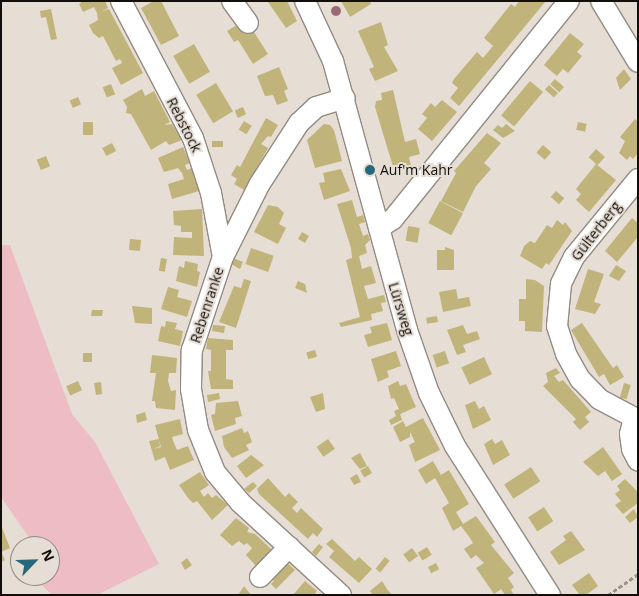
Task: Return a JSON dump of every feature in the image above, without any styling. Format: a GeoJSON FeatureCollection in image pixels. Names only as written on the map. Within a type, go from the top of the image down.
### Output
{"type":"FeatureCollection","features":[{"type":"Feature","properties":{"kind":"street","name":"Rebstock"},"geometry":{"type":"LineString","coordinates":[[121,1],[193,138],[211,193],[223,257]]}},
{"type":"Feature","properties":{"kind":"street"},"geometry":{"type":"LineString","coordinates":[[232,1],[248,23]]}},
{"type":"Feature","properties":{"kind":"street","name":"Lürsweg"},"geometry":{"type":"LineString","coordinates":[[305,1],[333,61],[345,98],[407,330],[434,402],[455,446],[550,595]]}},
{"type":"Feature","properties":{"kind":"street"},"geometry":{"type":"LineString","coordinates":[[379,228],[392,219],[569,1]]}},
{"type":"Feature","properties":{"kind":"street"},"geometry":{"type":"LineString","coordinates":[[601,1],[638,62]]}},
{"type":"Feature","properties":{"kind":"street","name":"Rebenranke"},"geometry":{"type":"LineString","coordinates":[[341,595],[240,502],[215,472],[198,430],[191,389],[192,350],[223,257],[259,185],[299,123],[316,108],[345,98]]}},
{"type":"Feature","properties":{"kind":"street","name":"Gülterberg"},"geometry":{"type":"LineString","coordinates":[[638,179],[574,257],[561,284],[557,326],[566,354],[580,379],[599,399],[636,417],[630,434],[632,449],[638,461]]}},
{"type":"Feature","properties":{"kind":"street"},"geometry":{"type":"LineString","coordinates":[[260,578],[289,547]]}},
{"type":"Feature","properties":{"kind":"path"},"geometry":{"type":"LineString","coordinates":[[608,595],[638,574]]}},
{"type":"Feature","properties":{"kind":"shaded area"},"geometry":{"type":"Polygon","coordinates":[[[1,245],[10,245],[72,414],[95,442],[159,564],[97,595],[52,595],[43,586],[60,586],[60,536],[28,536],[1,497],[1,245]]]}},
{"type":"Feature","properties":{"kind":"building"},"geometry":{"type":"Polygon","coordinates":[[[83,1],[105,1],[108,8],[102,11],[109,9],[143,73],[121,85],[112,68],[122,63],[120,59],[116,61],[103,36],[99,38],[93,33],[89,25],[98,20],[97,13],[94,7],[83,12],[79,4],[83,1]]]}},
{"type":"Feature","properties":{"kind":"building"},"geometry":{"type":"Polygon","coordinates":[[[154,1],[161,1],[179,36],[161,45],[141,8],[154,1]]]}},
{"type":"Feature","properties":{"kind":"building"},"geometry":{"type":"Polygon","coordinates":[[[263,1],[287,1],[297,21],[286,28],[268,2],[263,1]]]}},
{"type":"Feature","properties":{"kind":"building"},"geometry":{"type":"Polygon","coordinates":[[[341,1],[370,1],[371,4],[350,17],[341,1]]]}},
{"type":"Feature","properties":{"kind":"building"},"geometry":{"type":"Polygon","coordinates":[[[519,1],[546,1],[459,106],[450,98],[458,88],[452,83],[454,79],[477,52],[483,58],[493,46],[484,38],[511,4],[515,7],[519,1]]]}},
{"type":"Feature","properties":{"kind":"building"},"geometry":{"type":"Polygon","coordinates":[[[51,9],[57,39],[51,40],[46,17],[41,18],[40,11],[51,9]]]}},
{"type":"Feature","properties":{"kind":"building"},"geometry":{"type":"Polygon","coordinates":[[[381,22],[388,45],[384,47],[398,71],[375,81],[369,69],[374,67],[358,31],[381,22]]]}},
{"type":"Feature","properties":{"kind":"building"},"geometry":{"type":"Polygon","coordinates":[[[237,25],[244,34],[252,29],[268,54],[253,64],[238,40],[234,42],[227,31],[237,25]]]}},
{"type":"Feature","properties":{"kind":"building"},"geometry":{"type":"Polygon","coordinates":[[[570,33],[584,44],[577,52],[582,56],[568,73],[563,69],[557,76],[544,65],[570,33]]]}},
{"type":"Feature","properties":{"kind":"building"},"geometry":{"type":"Polygon","coordinates":[[[194,44],[210,72],[189,84],[173,56],[194,44]]]}},
{"type":"Feature","properties":{"kind":"building"},"geometry":{"type":"Polygon","coordinates":[[[279,67],[288,89],[284,91],[288,101],[277,105],[273,95],[265,96],[257,76],[279,67]]]}},
{"type":"Feature","properties":{"kind":"building"},"geometry":{"type":"Polygon","coordinates":[[[624,69],[631,79],[620,90],[616,78],[624,69]]]}},
{"type":"Feature","properties":{"kind":"building"},"geometry":{"type":"Polygon","coordinates":[[[555,79],[564,87],[559,92],[550,84],[555,79]]]}},
{"type":"Feature","properties":{"kind":"building"},"geometry":{"type":"Polygon","coordinates":[[[530,81],[543,92],[514,126],[501,115],[530,81]]]}},
{"type":"Feature","properties":{"kind":"building"},"geometry":{"type":"Polygon","coordinates":[[[216,83],[233,111],[213,123],[196,95],[216,83]]]}},
{"type":"Feature","properties":{"kind":"building"},"geometry":{"type":"Polygon","coordinates":[[[111,84],[115,94],[107,98],[103,87],[111,84]]]}},
{"type":"Feature","properties":{"kind":"building"},"geometry":{"type":"Polygon","coordinates":[[[549,85],[558,93],[554,97],[545,89],[549,85]]]}},
{"type":"Feature","properties":{"kind":"building"},"geometry":{"type":"Polygon","coordinates":[[[142,89],[145,96],[154,91],[170,122],[164,125],[172,124],[182,140],[169,145],[166,141],[151,150],[131,114],[126,113],[127,107],[123,100],[142,89]]]}},
{"type":"Feature","properties":{"kind":"building"},"geometry":{"type":"Polygon","coordinates":[[[393,90],[405,142],[416,139],[420,154],[409,157],[411,166],[394,170],[375,107],[376,101],[382,100],[381,93],[393,90]]]}},
{"type":"Feature","properties":{"kind":"building"},"geometry":{"type":"Polygon","coordinates":[[[78,97],[81,104],[73,108],[70,101],[78,97]]]}},
{"type":"Feature","properties":{"kind":"building"},"geometry":{"type":"Polygon","coordinates":[[[442,100],[457,112],[432,141],[418,129],[427,118],[422,114],[431,103],[435,107],[442,100]]]}},
{"type":"Feature","properties":{"kind":"building"},"geometry":{"type":"Polygon","coordinates":[[[243,107],[246,114],[238,118],[235,111],[243,107]]]}},
{"type":"Feature","properties":{"kind":"building"},"geometry":{"type":"Polygon","coordinates":[[[266,118],[278,125],[271,137],[268,136],[261,144],[268,148],[244,190],[234,184],[237,179],[231,175],[237,165],[240,167],[266,118]]]}},
{"type":"Feature","properties":{"kind":"building"},"geometry":{"type":"Polygon","coordinates":[[[635,119],[638,122],[638,153],[633,159],[630,156],[627,160],[619,153],[625,141],[620,137],[635,119]]]}},
{"type":"Feature","properties":{"kind":"building"},"geometry":{"type":"Polygon","coordinates":[[[244,121],[252,126],[246,134],[239,129],[244,121]]]}},
{"type":"Feature","properties":{"kind":"building"},"geometry":{"type":"Polygon","coordinates":[[[83,122],[93,122],[93,135],[83,135],[83,122]]]}},
{"type":"Feature","properties":{"kind":"building"},"geometry":{"type":"Polygon","coordinates":[[[578,122],[587,124],[585,132],[576,130],[578,122]]]}},
{"type":"Feature","properties":{"kind":"building"},"geometry":{"type":"Polygon","coordinates":[[[324,124],[330,125],[334,130],[342,161],[315,168],[307,140],[324,124]]]}},
{"type":"Feature","properties":{"kind":"building"},"geometry":{"type":"Polygon","coordinates":[[[506,124],[515,131],[503,138],[493,130],[498,125],[502,128],[506,124]]]}},
{"type":"Feature","properties":{"kind":"building"},"geometry":{"type":"Polygon","coordinates":[[[487,133],[501,143],[484,163],[491,169],[476,186],[463,212],[441,201],[456,173],[454,171],[487,133]]]}},
{"type":"Feature","properties":{"kind":"building"},"geometry":{"type":"Polygon","coordinates":[[[212,141],[223,141],[223,147],[212,147],[212,141]]]}},
{"type":"Feature","properties":{"kind":"building"},"geometry":{"type":"Polygon","coordinates":[[[112,143],[116,151],[106,156],[102,148],[112,143]]]}},
{"type":"Feature","properties":{"kind":"building"},"geometry":{"type":"Polygon","coordinates":[[[543,145],[551,152],[545,160],[536,153],[543,145]]]}},
{"type":"Feature","properties":{"kind":"building"},"geometry":{"type":"Polygon","coordinates":[[[183,147],[190,163],[185,165],[187,170],[194,167],[199,191],[172,199],[168,184],[184,179],[182,173],[178,168],[164,172],[158,158],[183,147]]]}},
{"type":"Feature","properties":{"kind":"building"},"geometry":{"type":"Polygon","coordinates":[[[596,149],[605,157],[598,165],[589,157],[596,149]]]}},
{"type":"Feature","properties":{"kind":"building"},"geometry":{"type":"Polygon","coordinates":[[[46,156],[50,166],[41,170],[37,160],[46,156]]]}},
{"type":"Feature","properties":{"kind":"building"},"geometry":{"type":"Polygon","coordinates":[[[596,164],[616,180],[589,212],[576,200],[581,194],[576,189],[596,164]]]}},
{"type":"Feature","properties":{"kind":"building"},"geometry":{"type":"Polygon","coordinates":[[[341,169],[350,191],[324,200],[319,183],[325,182],[323,173],[341,169]]]}},
{"type":"Feature","properties":{"kind":"building"},"geometry":{"type":"Polygon","coordinates":[[[556,191],[564,198],[559,204],[551,197],[556,191]]]}},
{"type":"Feature","properties":{"kind":"building"},"geometry":{"type":"Polygon","coordinates":[[[352,200],[357,217],[363,215],[365,222],[359,224],[363,236],[368,234],[370,240],[365,245],[367,253],[359,256],[362,269],[371,266],[376,283],[364,286],[368,299],[384,295],[386,302],[381,303],[383,311],[371,314],[372,320],[341,327],[339,323],[360,317],[346,260],[352,258],[351,248],[337,204],[352,200]]]}},
{"type":"Feature","properties":{"kind":"building"},"geometry":{"type":"Polygon","coordinates":[[[440,201],[463,213],[451,235],[428,223],[440,201]]]}},
{"type":"Feature","properties":{"kind":"building"},"geometry":{"type":"Polygon","coordinates":[[[268,205],[278,207],[284,213],[279,224],[286,228],[278,244],[254,232],[268,205]]]}},
{"type":"Feature","properties":{"kind":"building"},"geometry":{"type":"Polygon","coordinates":[[[202,209],[204,256],[173,255],[174,237],[192,238],[192,232],[181,232],[181,226],[174,225],[173,211],[202,209]]]}},
{"type":"Feature","properties":{"kind":"building"},"geometry":{"type":"Polygon","coordinates":[[[632,218],[638,223],[638,237],[617,262],[605,251],[632,218]]]}},
{"type":"Feature","properties":{"kind":"building"},"geometry":{"type":"Polygon","coordinates":[[[557,220],[563,225],[565,222],[572,231],[549,265],[546,263],[542,269],[520,256],[524,246],[530,241],[535,243],[547,225],[552,228],[557,220]]]}},
{"type":"Feature","properties":{"kind":"building"},"geometry":{"type":"Polygon","coordinates":[[[408,226],[420,228],[418,243],[406,241],[408,226]]]}},
{"type":"Feature","properties":{"kind":"building"},"geometry":{"type":"Polygon","coordinates":[[[302,232],[309,236],[305,243],[298,239],[302,232]]]}},
{"type":"Feature","properties":{"kind":"building"},"geometry":{"type":"Polygon","coordinates":[[[130,239],[141,240],[140,251],[129,250],[130,239]]]}},
{"type":"Feature","properties":{"kind":"building"},"geometry":{"type":"Polygon","coordinates":[[[445,247],[454,250],[454,270],[437,270],[437,250],[445,250],[445,247]]]}},
{"type":"Feature","properties":{"kind":"building"},"geometry":{"type":"Polygon","coordinates":[[[251,248],[274,256],[268,272],[245,264],[251,248]]]}},
{"type":"Feature","properties":{"kind":"building"},"geometry":{"type":"Polygon","coordinates":[[[161,258],[167,259],[165,272],[159,271],[161,258]]]}},
{"type":"Feature","properties":{"kind":"building"},"geometry":{"type":"Polygon","coordinates":[[[233,258],[243,262],[240,269],[231,264],[233,258]]]}},
{"type":"Feature","properties":{"kind":"building"},"geometry":{"type":"Polygon","coordinates":[[[185,261],[198,264],[197,271],[200,272],[197,287],[176,281],[179,266],[184,268],[185,261]]]}},
{"type":"Feature","properties":{"kind":"building"},"geometry":{"type":"Polygon","coordinates":[[[616,265],[626,271],[619,281],[609,276],[616,265]]]}},
{"type":"Feature","properties":{"kind":"building"},"geometry":{"type":"Polygon","coordinates":[[[588,269],[604,274],[594,302],[601,304],[595,314],[575,309],[588,269]]]}},
{"type":"Feature","properties":{"kind":"building"},"geometry":{"type":"Polygon","coordinates":[[[244,279],[251,281],[236,328],[219,322],[234,286],[241,288],[244,279]]]}},
{"type":"Feature","properties":{"kind":"building"},"geometry":{"type":"Polygon","coordinates":[[[526,279],[535,280],[544,286],[542,332],[525,331],[525,321],[519,321],[519,299],[526,299],[526,279]]]}},
{"type":"Feature","properties":{"kind":"building"},"geometry":{"type":"Polygon","coordinates":[[[298,281],[305,284],[307,293],[295,288],[298,281]]]}},
{"type":"Feature","properties":{"kind":"building"},"geometry":{"type":"Polygon","coordinates":[[[168,287],[179,290],[177,297],[192,301],[187,317],[161,309],[168,287]]]}},
{"type":"Feature","properties":{"kind":"building"},"geometry":{"type":"Polygon","coordinates":[[[456,289],[458,299],[469,297],[471,306],[443,312],[439,292],[456,289]]]}},
{"type":"Feature","properties":{"kind":"building"},"geometry":{"type":"Polygon","coordinates":[[[132,306],[152,308],[152,324],[135,323],[132,306]]]}},
{"type":"Feature","properties":{"kind":"building"},"geometry":{"type":"Polygon","coordinates":[[[92,310],[103,310],[102,316],[91,316],[92,310]]]}},
{"type":"Feature","properties":{"kind":"building"},"geometry":{"type":"Polygon","coordinates":[[[437,316],[438,322],[427,324],[426,318],[437,316]]]}},
{"type":"Feature","properties":{"kind":"building"},"geometry":{"type":"Polygon","coordinates":[[[166,321],[177,323],[175,329],[183,331],[180,346],[158,341],[161,326],[165,327],[166,321]]]}},
{"type":"Feature","properties":{"kind":"building"},"geometry":{"type":"Polygon","coordinates":[[[387,323],[392,340],[368,347],[364,335],[372,333],[370,327],[387,323]]]}},
{"type":"Feature","properties":{"kind":"building"},"geometry":{"type":"Polygon","coordinates":[[[582,323],[613,368],[617,365],[624,377],[610,385],[604,374],[599,377],[571,330],[582,323]]]}},
{"type":"Feature","properties":{"kind":"building"},"geometry":{"type":"Polygon","coordinates":[[[213,325],[225,326],[224,333],[212,331],[213,325]]]}},
{"type":"Feature","properties":{"kind":"building"},"geometry":{"type":"Polygon","coordinates":[[[463,325],[467,334],[477,331],[480,339],[463,345],[466,352],[457,355],[447,330],[463,325]]]}},
{"type":"Feature","properties":{"kind":"building"},"geometry":{"type":"Polygon","coordinates":[[[208,338],[233,340],[233,350],[226,350],[226,379],[233,380],[233,389],[211,389],[208,371],[211,371],[211,350],[206,349],[208,338]]]}},
{"type":"Feature","properties":{"kind":"building"},"geometry":{"type":"Polygon","coordinates":[[[315,350],[317,357],[308,359],[306,352],[315,350]]]}},
{"type":"Feature","properties":{"kind":"building"},"geometry":{"type":"Polygon","coordinates":[[[396,351],[401,366],[387,371],[389,377],[378,382],[371,359],[396,351]]]}},
{"type":"Feature","properties":{"kind":"building"},"geometry":{"type":"Polygon","coordinates":[[[445,351],[449,363],[437,367],[433,355],[445,351]]]}},
{"type":"Feature","properties":{"kind":"building"},"geometry":{"type":"Polygon","coordinates":[[[83,353],[92,353],[92,362],[83,362],[83,353]]]}},
{"type":"Feature","properties":{"kind":"building"},"geometry":{"type":"Polygon","coordinates":[[[152,355],[177,358],[176,373],[169,373],[168,381],[171,391],[176,390],[175,410],[156,408],[155,401],[152,401],[156,373],[150,373],[152,355]]]}},
{"type":"Feature","properties":{"kind":"building"},"geometry":{"type":"Polygon","coordinates":[[[484,357],[492,374],[469,385],[461,368],[484,357]]]}},
{"type":"Feature","properties":{"kind":"building"},"geometry":{"type":"Polygon","coordinates":[[[556,368],[560,373],[554,376],[559,382],[563,380],[591,412],[585,417],[589,422],[580,430],[573,422],[576,419],[543,386],[548,382],[546,373],[556,368]]]}},
{"type":"Feature","properties":{"kind":"building"},"geometry":{"type":"Polygon","coordinates":[[[78,381],[82,390],[70,395],[66,386],[78,381]]]}},
{"type":"Feature","properties":{"kind":"building"},"geometry":{"type":"Polygon","coordinates":[[[398,381],[400,386],[406,384],[416,407],[400,414],[402,420],[391,425],[389,420],[396,416],[394,411],[399,409],[394,398],[391,399],[388,386],[398,381]]]}},
{"type":"Feature","properties":{"kind":"building"},"geometry":{"type":"Polygon","coordinates":[[[101,382],[102,394],[96,395],[94,383],[101,382]]]}},
{"type":"Feature","properties":{"kind":"building"},"geometry":{"type":"Polygon","coordinates":[[[624,383],[631,385],[627,399],[620,397],[624,383]]]}},
{"type":"Feature","properties":{"kind":"building"},"geometry":{"type":"Polygon","coordinates":[[[219,393],[220,399],[208,402],[207,395],[219,393]]]}},
{"type":"Feature","properties":{"kind":"building"},"geometry":{"type":"Polygon","coordinates":[[[323,393],[325,409],[316,412],[310,397],[323,393]]]}},
{"type":"Feature","properties":{"kind":"building"},"geometry":{"type":"Polygon","coordinates":[[[238,401],[242,416],[235,418],[236,424],[215,431],[211,415],[215,414],[216,403],[238,401]]]}},
{"type":"Feature","properties":{"kind":"building"},"geometry":{"type":"Polygon","coordinates":[[[475,401],[479,409],[484,406],[491,420],[473,429],[465,405],[475,401]]]}},
{"type":"Feature","properties":{"kind":"building"},"geometry":{"type":"Polygon","coordinates":[[[145,412],[147,420],[137,423],[136,415],[145,412]]]}},
{"type":"Feature","properties":{"kind":"building"},"geometry":{"type":"Polygon","coordinates":[[[423,418],[440,450],[415,462],[409,445],[415,442],[410,432],[410,437],[400,442],[393,427],[403,421],[406,427],[423,418]]]}},
{"type":"Feature","properties":{"kind":"building"},"geometry":{"type":"Polygon","coordinates":[[[180,419],[183,434],[172,437],[174,443],[177,450],[188,446],[194,460],[170,470],[165,457],[155,461],[149,441],[159,439],[155,425],[180,419]]]}},
{"type":"Feature","properties":{"kind":"building"},"geometry":{"type":"Polygon","coordinates":[[[242,428],[244,433],[248,431],[252,442],[246,445],[249,450],[232,458],[224,447],[222,436],[242,428]]]}},
{"type":"Feature","properties":{"kind":"building"},"geometry":{"type":"Polygon","coordinates":[[[328,439],[335,449],[323,457],[317,447],[328,439]]]}},
{"type":"Feature","properties":{"kind":"building"},"geometry":{"type":"Polygon","coordinates":[[[492,439],[495,444],[502,440],[510,455],[493,465],[484,444],[492,439]]]}},
{"type":"Feature","properties":{"kind":"building"},"geometry":{"type":"Polygon","coordinates":[[[603,447],[622,474],[612,481],[605,471],[598,476],[583,462],[603,447]]]}},
{"type":"Feature","properties":{"kind":"building"},"geometry":{"type":"Polygon","coordinates":[[[360,453],[367,466],[360,469],[351,458],[360,453]]]}},
{"type":"Feature","properties":{"kind":"building"},"geometry":{"type":"Polygon","coordinates":[[[251,455],[264,465],[246,478],[237,466],[251,455]]]}},
{"type":"Feature","properties":{"kind":"building"},"geometry":{"type":"Polygon","coordinates":[[[433,461],[441,475],[449,470],[469,504],[456,512],[463,524],[476,516],[495,542],[491,545],[514,573],[508,578],[514,587],[511,590],[514,595],[505,595],[501,589],[494,594],[476,568],[484,563],[476,555],[471,559],[464,549],[473,543],[470,538],[461,526],[453,531],[442,508],[449,503],[435,478],[426,484],[418,470],[433,461]]]}},
{"type":"Feature","properties":{"kind":"building"},"geometry":{"type":"Polygon","coordinates":[[[368,466],[372,473],[364,477],[360,471],[368,466]]]}},
{"type":"Feature","properties":{"kind":"building"},"geometry":{"type":"Polygon","coordinates":[[[531,467],[540,481],[513,499],[504,484],[531,467]]]}},
{"type":"Feature","properties":{"kind":"building"},"geometry":{"type":"Polygon","coordinates":[[[200,472],[209,485],[200,491],[204,497],[208,493],[212,498],[216,495],[228,505],[212,520],[197,501],[193,503],[188,498],[179,485],[200,472]]]}},
{"type":"Feature","properties":{"kind":"building"},"geometry":{"type":"Polygon","coordinates":[[[357,474],[361,482],[354,485],[350,478],[357,474]]]}},
{"type":"Feature","properties":{"kind":"building"},"geometry":{"type":"Polygon","coordinates":[[[268,478],[285,497],[289,493],[298,502],[292,508],[297,513],[301,508],[323,529],[317,537],[313,533],[308,539],[259,494],[257,489],[268,478]]]}},
{"type":"Feature","properties":{"kind":"building"},"geometry":{"type":"Polygon","coordinates":[[[625,479],[638,492],[638,503],[623,514],[615,505],[621,501],[615,494],[620,490],[617,486],[625,479]]]}},
{"type":"Feature","properties":{"kind":"building"},"geometry":{"type":"Polygon","coordinates":[[[253,482],[257,486],[249,493],[244,489],[253,482]]]}},
{"type":"Feature","properties":{"kind":"building"},"geometry":{"type":"Polygon","coordinates":[[[544,507],[553,521],[537,532],[528,517],[544,507]]]}},
{"type":"Feature","properties":{"kind":"building"},"geometry":{"type":"Polygon","coordinates":[[[634,509],[638,517],[630,523],[625,517],[634,509]]]}},
{"type":"Feature","properties":{"kind":"building"},"geometry":{"type":"Polygon","coordinates":[[[236,518],[249,528],[247,532],[255,534],[272,550],[257,567],[246,555],[252,548],[247,543],[244,545],[239,541],[232,546],[220,535],[236,518]]]}},
{"type":"Feature","properties":{"kind":"building"},"geometry":{"type":"Polygon","coordinates":[[[1,525],[10,548],[1,552],[1,525]]]}},
{"type":"Feature","properties":{"kind":"building"},"geometry":{"type":"Polygon","coordinates":[[[571,531],[585,550],[559,565],[550,552],[566,540],[563,536],[571,531]]]}},
{"type":"Feature","properties":{"kind":"building"},"geometry":{"type":"Polygon","coordinates":[[[332,539],[355,561],[359,557],[372,569],[359,583],[329,557],[334,551],[326,544],[332,539]]]}},
{"type":"Feature","properties":{"kind":"building"},"geometry":{"type":"Polygon","coordinates":[[[319,544],[323,547],[316,556],[312,552],[319,544]]]}},
{"type":"Feature","properties":{"kind":"building"},"geometry":{"type":"Polygon","coordinates":[[[427,547],[432,555],[422,560],[418,553],[427,547]]]}},
{"type":"Feature","properties":{"kind":"building"},"geometry":{"type":"Polygon","coordinates":[[[412,548],[418,556],[409,563],[403,555],[412,548]]]}},
{"type":"Feature","properties":{"kind":"building"},"geometry":{"type":"Polygon","coordinates":[[[1,552],[5,560],[1,562],[1,552]]]}},
{"type":"Feature","properties":{"kind":"building"},"geometry":{"type":"Polygon","coordinates":[[[385,557],[390,561],[380,572],[376,569],[385,557]]]}},
{"type":"Feature","properties":{"kind":"building"},"geometry":{"type":"Polygon","coordinates":[[[187,558],[192,565],[185,570],[181,563],[187,558]]]}},
{"type":"Feature","properties":{"kind":"building"},"geometry":{"type":"Polygon","coordinates":[[[283,559],[295,570],[276,589],[271,584],[274,581],[268,576],[283,559]]]}},
{"type":"Feature","properties":{"kind":"building"},"geometry":{"type":"Polygon","coordinates":[[[436,563],[439,569],[431,573],[428,567],[436,563]]]}},
{"type":"Feature","properties":{"kind":"building"},"geometry":{"type":"Polygon","coordinates":[[[589,573],[598,586],[586,595],[580,595],[572,585],[589,573]]]}},
{"type":"Feature","properties":{"kind":"building"},"geometry":{"type":"Polygon","coordinates":[[[305,581],[317,591],[314,595],[293,595],[305,581]]]}},
{"type":"Feature","properties":{"kind":"building"},"geometry":{"type":"Polygon","coordinates":[[[382,581],[392,595],[373,595],[370,591],[382,581]]]}},
{"type":"Feature","properties":{"kind":"building"},"geometry":{"type":"Polygon","coordinates":[[[244,586],[251,595],[238,595],[244,586]]]}},
{"type":"Feature","properties":{"kind":"place","name":"Auf'm Kahr"},"geometry":{"type":"Point","coordinates":[370,170]}}]}
